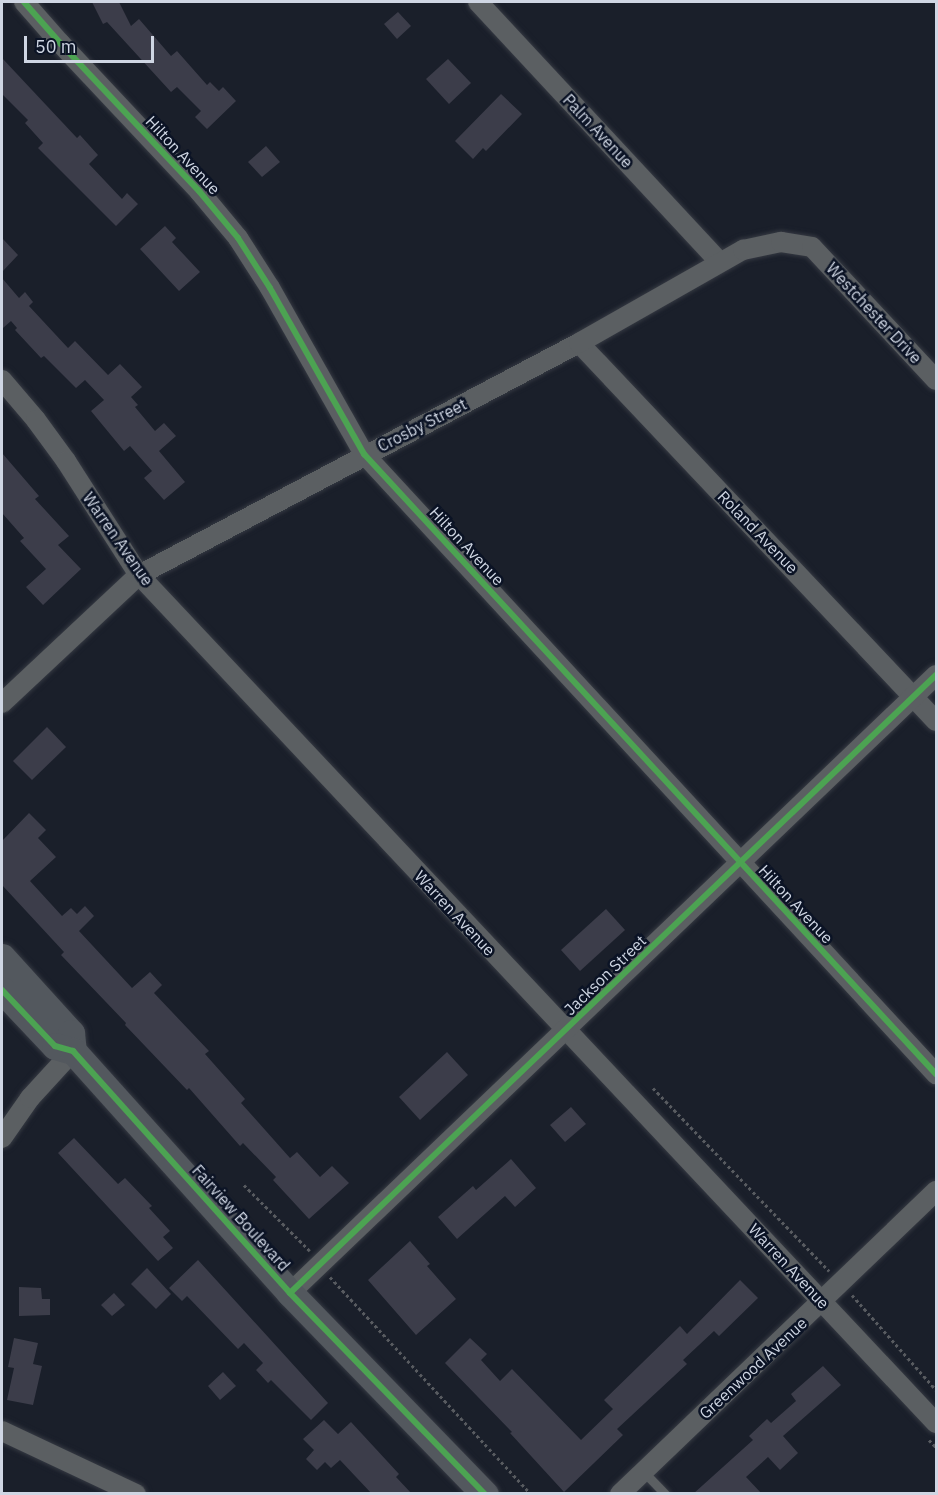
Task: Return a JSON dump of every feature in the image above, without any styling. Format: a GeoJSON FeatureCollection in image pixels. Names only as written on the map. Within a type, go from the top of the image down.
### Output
{"type":"FeatureCollection","features":[{"type":"Feature","properties":{"kind":"street","name":"Hilton Avenue"},"geometry":{"type":"LineString","coordinates":[[24,2],[199,192],[238,238],[270,288],[364,454],[936,1074]]}},
{"type":"Feature","properties":{"kind":"street","name":"Palm Avenue"},"geometry":{"type":"LineString","coordinates":[[478,2],[719,261]]}},
{"type":"Feature","properties":{"kind":"street","name":"Crosby Street"},"geometry":{"type":"LineString","coordinates":[[2,703],[139,575],[364,454],[579,343],[719,261],[742,250],[781,242],[812,247]]}},
{"type":"Feature","properties":{"kind":"street","name":"Westchester Drive"},"geometry":{"type":"LineString","coordinates":[[812,247],[936,380]]}},
{"type":"Feature","properties":{"kind":"street","name":"Roland Avenue"},"geometry":{"type":"LineString","coordinates":[[579,343],[936,721]]}},
{"type":"Feature","properties":{"kind":"street","name":"Warren Avenue"},"geometry":{"type":"LineString","coordinates":[[2,381],[36,420],[66,461],[139,575],[936,1423]]}},
{"type":"Feature","properties":{"kind":"street","name":"Jackson Street"},"geometry":{"type":"LineString","coordinates":[[290,1293],[936,675]]}},
{"type":"Feature","properties":{"kind":"street","name":"Fairview Boulevard"},"geometry":{"type":"LineString","coordinates":[[2,957],[71,1033],[73,1051]]}},
{"type":"Feature","properties":{"kind":"street","name":"Fairview Boulevard"},"geometry":{"type":"LineString","coordinates":[[2,990],[55,1046],[73,1051],[290,1293],[485,1494]]}},
{"type":"Feature","properties":{"kind":"street"},"geometry":{"type":"LineString","coordinates":[[2,1138],[30,1098],[73,1051]]}},
{"type":"Feature","properties":{"kind":"street","name":"Greenwood Avenue"},"geometry":{"type":"LineString","coordinates":[[620,1494],[823,1302],[936,1191]]}},
{"type":"Feature","properties":{"kind":"street"},"geometry":{"type":"LineString","coordinates":[[2,1431],[136,1494]]}},
{"type":"Feature","properties":{"kind":"lane"},"geometry":{"type":"LineString","coordinates":[[643,1471],[665,1494]]}},
{"type":"Feature","properties":{"kind":"path"},"geometry":{"type":"LineString","coordinates":[[653,1088],[724,1165],[842,1283],[936,1390]]}},
{"type":"Feature","properties":{"kind":"path"},"geometry":{"type":"LineString","coordinates":[[244,1185],[322,1263],[332,1280],[531,1494]]}},
{"type":"Feature","properties":{"kind":"building"},"geometry":{"type":"Polygon","coordinates":[[[92,2],[119,2],[131,26],[139,19],[171,56],[177,51],[207,85],[210,82],[219,91],[223,87],[236,101],[207,129],[195,117],[201,111],[177,87],[171,92],[107,22],[103,24],[92,2]]]}},
{"type":"Feature","properties":{"kind":"building"},"geometry":{"type":"Polygon","coordinates":[[[398,12],[411,26],[397,39],[384,24],[398,12]]]}},
{"type":"Feature","properties":{"kind":"building"},"geometry":{"type":"Polygon","coordinates":[[[2,58],[77,138],[80,135],[98,155],[89,164],[122,199],[127,193],[138,204],[116,226],[38,148],[43,143],[25,123],[28,120],[2,94],[2,58]]]}},
{"type":"Feature","properties":{"kind":"building"},"geometry":{"type":"Polygon","coordinates":[[[448,59],[471,83],[449,104],[426,79],[448,59]]]}},
{"type":"Feature","properties":{"kind":"building"},"geometry":{"type":"Polygon","coordinates":[[[501,94],[522,114],[486,151],[483,148],[473,159],[455,141],[501,94]]]}},
{"type":"Feature","properties":{"kind":"building"},"geometry":{"type":"Polygon","coordinates":[[[266,146],[280,162],[262,177],[248,162],[266,146]]]}},
{"type":"Feature","properties":{"kind":"building"},"geometry":{"type":"Polygon","coordinates":[[[165,226],[176,238],[172,242],[200,272],[179,291],[140,249],[165,226]]]}},
{"type":"Feature","properties":{"kind":"building"},"geometry":{"type":"Polygon","coordinates":[[[2,238],[18,255],[2,272],[2,238]]]}},
{"type":"Feature","properties":{"kind":"building"},"geometry":{"type":"Polygon","coordinates":[[[2,278],[19,298],[25,292],[33,302],[29,306],[68,348],[75,341],[108,375],[120,364],[142,387],[131,397],[138,405],[135,407],[155,431],[164,423],[176,436],[159,451],[185,482],[164,500],[144,478],[152,471],[130,446],[124,451],[91,411],[104,400],[85,380],[76,388],[44,356],[41,358],[15,330],[17,328],[11,321],[3,328],[2,278]]]}},
{"type":"Feature","properties":{"kind":"building"},"geometry":{"type":"Polygon","coordinates":[[[2,453],[39,496],[35,499],[69,536],[58,545],[81,569],[43,605],[26,587],[46,569],[20,541],[24,538],[2,513],[2,453]]]}},
{"type":"Feature","properties":{"kind":"building"},"geometry":{"type":"Polygon","coordinates":[[[47,727],[66,747],[32,780],[13,761],[47,727]]]}},
{"type":"Feature","properties":{"kind":"building"},"geometry":{"type":"Polygon","coordinates":[[[29,813],[46,830],[38,838],[56,857],[30,881],[62,916],[71,908],[77,914],[85,906],[94,916],[79,931],[132,988],[150,972],[162,985],[154,993],[209,1051],[205,1054],[245,1099],[241,1103],[290,1158],[297,1152],[320,1177],[332,1166],[349,1183],[309,1219],[273,1180],[276,1177],[243,1143],[240,1146],[189,1088],[187,1090],[125,1025],[126,1023],[61,955],[64,952],[2,885],[2,841],[29,813]]]}},
{"type":"Feature","properties":{"kind":"building"},"geometry":{"type":"Polygon","coordinates":[[[606,909],[625,930],[580,971],[561,950],[606,909]]]}},
{"type":"Feature","properties":{"kind":"building"},"geometry":{"type":"Polygon","coordinates":[[[447,1052],[468,1075],[420,1120],[399,1097],[447,1052]]]}},
{"type":"Feature","properties":{"kind":"building"},"geometry":{"type":"Polygon","coordinates":[[[571,1107],[586,1124],[565,1142],[550,1125],[571,1107]]]}},
{"type":"Feature","properties":{"kind":"building"},"geometry":{"type":"Polygon","coordinates":[[[74,1138],[118,1184],[125,1178],[152,1206],[149,1208],[170,1231],[163,1237],[173,1248],[158,1261],[58,1153],[74,1138]]]}},
{"type":"Feature","properties":{"kind":"building"},"geometry":{"type":"Polygon","coordinates":[[[511,1159],[536,1188],[515,1207],[505,1196],[457,1239],[438,1217],[473,1186],[476,1190],[511,1159]]]}},
{"type":"Feature","properties":{"kind":"building"},"geometry":{"type":"Polygon","coordinates":[[[410,1241],[430,1264],[427,1266],[456,1299],[416,1335],[368,1280],[410,1241]]]}},
{"type":"Feature","properties":{"kind":"building"},"geometry":{"type":"Polygon","coordinates":[[[198,1260],[328,1403],[311,1420],[271,1380],[268,1383],[256,1370],[263,1363],[244,1343],[238,1349],[187,1296],[182,1301],[169,1288],[198,1260]]]}},
{"type":"Feature","properties":{"kind":"building"},"geometry":{"type":"Polygon","coordinates":[[[147,1268],[171,1294],[156,1309],[131,1284],[147,1268]]]}},
{"type":"Feature","properties":{"kind":"building"},"geometry":{"type":"Polygon","coordinates":[[[740,1280],[758,1298],[719,1336],[714,1331],[683,1360],[687,1364],[617,1429],[623,1435],[564,1492],[510,1433],[512,1432],[445,1363],[470,1338],[487,1354],[481,1360],[500,1381],[512,1369],[581,1440],[613,1409],[604,1400],[680,1326],[687,1334],[740,1280]]]}},
{"type":"Feature","properties":{"kind":"building"},"geometry":{"type":"Polygon","coordinates":[[[19,1287],[41,1288],[42,1299],[50,1299],[50,1315],[19,1316],[19,1287]]]}},
{"type":"Feature","properties":{"kind":"building"},"geometry":{"type":"Polygon","coordinates":[[[114,1293],[125,1305],[112,1316],[101,1305],[114,1293]]]}},
{"type":"Feature","properties":{"kind":"building"},"geometry":{"type":"Polygon","coordinates":[[[14,1338],[38,1343],[33,1364],[42,1366],[33,1405],[7,1400],[14,1368],[8,1367],[14,1338]]]}},
{"type":"Feature","properties":{"kind":"building"},"geometry":{"type":"Polygon","coordinates":[[[823,1366],[841,1385],[783,1436],[798,1453],[780,1470],[768,1457],[746,1477],[762,1494],[693,1494],[753,1440],[749,1436],[767,1419],[771,1423],[796,1401],[791,1394],[823,1366]]]}},
{"type":"Feature","properties":{"kind":"building"},"geometry":{"type":"Polygon","coordinates":[[[223,1372],[236,1386],[220,1400],[208,1386],[223,1372]]]}},
{"type":"Feature","properties":{"kind":"building"},"geometry":{"type":"Polygon","coordinates":[[[324,1420],[338,1434],[351,1422],[399,1474],[396,1477],[412,1494],[372,1494],[340,1460],[331,1468],[325,1462],[317,1470],[306,1459],[314,1450],[303,1439],[324,1420]]]}},
{"type":"Feature","properties":{"kind":"cycle path"},"geometry":{"type":"LineString","coordinates":[[24,2],[199,191],[238,238],[270,288],[364,454],[936,1074]]}},
{"type":"Feature","properties":{"kind":"cycle path"},"geometry":{"type":"LineString","coordinates":[[290,1293],[936,675]]}},
{"type":"Feature","properties":{"kind":"cycle path"},"geometry":{"type":"LineString","coordinates":[[2,990],[55,1046],[73,1051],[290,1293],[485,1494]]}}]}
